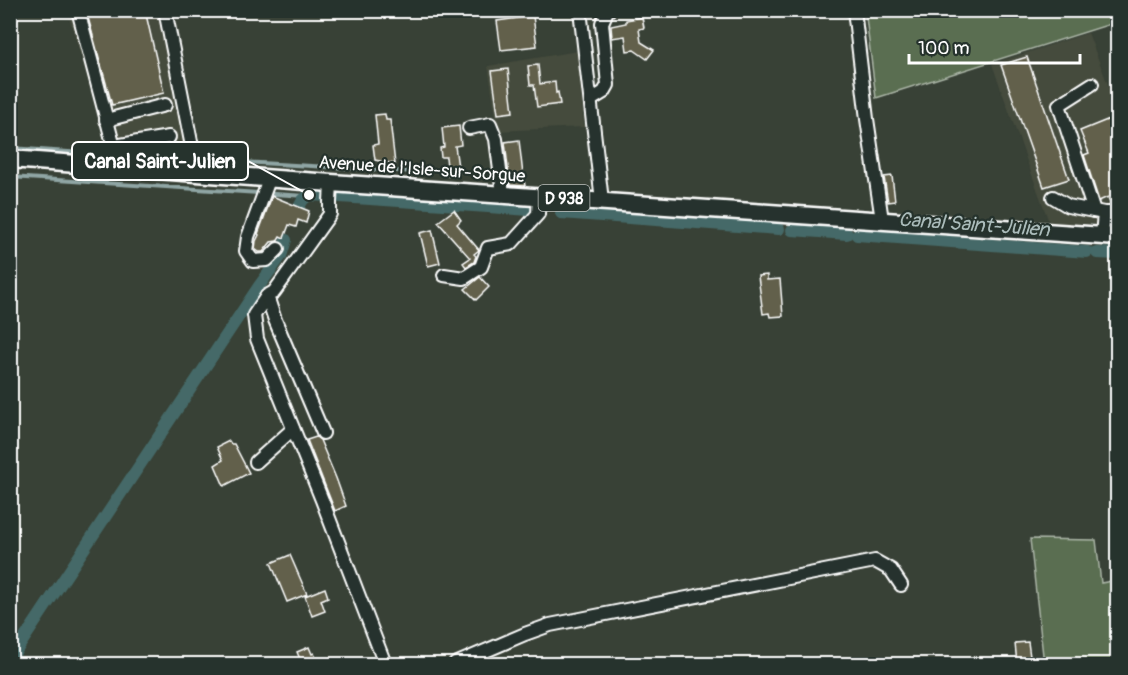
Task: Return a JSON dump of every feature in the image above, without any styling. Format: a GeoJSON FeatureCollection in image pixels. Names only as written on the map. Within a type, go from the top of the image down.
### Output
{"type":"FeatureCollection","features":[{"type":"Feature","properties":{"kind":"main road","name":"Avenue de l'Isle-sur-Sorgue"},"geometry":{"type":"LineString","coordinates":[[10,159],[1110,236]]}},
{"type":"Feature","properties":{"kind":"street"},"geometry":{"type":"LineString","coordinates":[[78,10],[114,146],[116,166]]}},
{"type":"Feature","properties":{"kind":"street"},"geometry":{"type":"LineString","coordinates":[[165,10],[197,172]]}},
{"type":"Feature","properties":{"kind":"street"},"geometry":{"type":"LineString","coordinates":[[580,10],[602,201]]}},
{"type":"Feature","properties":{"kind":"street"},"geometry":{"type":"LineString","coordinates":[[591,100],[604,92],[608,86],[602,23],[609,10]]}},
{"type":"Feature","properties":{"kind":"street"},"geometry":{"type":"LineString","coordinates":[[854,10],[882,220]]}},
{"type":"Feature","properties":{"kind":"street"},"geometry":{"type":"LineString","coordinates":[[1092,84],[1059,105],[1110,236]]}},
{"type":"Feature","properties":{"kind":"street"},"geometry":{"type":"LineString","coordinates":[[106,120],[165,105]]}},
{"type":"Feature","properties":{"kind":"street"},"geometry":{"type":"LineString","coordinates":[[469,129],[490,124],[496,139],[503,194]]}},
{"type":"Feature","properties":{"kind":"street"},"geometry":{"type":"LineString","coordinates":[[114,146],[169,137]]}},
{"type":"Feature","properties":{"kind":"street"},"geometry":{"type":"LineString","coordinates":[[270,177],[248,237],[246,251],[253,261],[260,261],[267,260],[278,249]]}},
{"type":"Feature","properties":{"kind":"street"},"geometry":{"type":"LineString","coordinates":[[331,183],[330,214],[274,292],[267,296],[254,315],[257,339],[385,664]]}},
{"type":"Feature","properties":{"kind":"street"},"geometry":{"type":"LineString","coordinates":[[444,275],[464,278],[481,267],[488,248],[511,244],[538,214],[538,196]]}},
{"type":"Feature","properties":{"kind":"street"},"geometry":{"type":"LineString","coordinates":[[1053,197],[1068,206],[1118,213]]}},
{"type":"Feature","properties":{"kind":"street"},"geometry":{"type":"LineString","coordinates":[[267,296],[323,433]]}},
{"type":"Feature","properties":{"kind":"street"},"geometry":{"type":"LineString","coordinates":[[256,462],[293,429]]}},
{"type":"Feature","properties":{"kind":"street"},"geometry":{"type":"LineString","coordinates":[[455,664],[550,625],[875,561],[891,570],[901,585]]}},
{"type":"Feature","properties":{"kind":"shaded area"},"geometry":{"type":"Polygon","coordinates":[[[67,11],[162,11],[190,162],[111,154],[67,11]]]}},
{"type":"Feature","properties":{"kind":"shaded area"},"geometry":{"type":"Polygon","coordinates":[[[1088,33],[1117,108],[1117,225],[1049,222],[992,64],[1088,33]]]}},
{"type":"Feature","properties":{"kind":"shaded area"},"geometry":{"type":"Polygon","coordinates":[[[578,51],[584,127],[498,131],[488,66],[578,51]]]}},
{"type":"Feature","properties":{"kind":"green space"},"geometry":{"type":"Polygon","coordinates":[[[887,10],[1117,11],[1117,22],[876,98],[866,17],[887,10]]]}},
{"type":"Feature","properties":{"kind":"green space"},"geometry":{"type":"Polygon","coordinates":[[[1030,539],[1096,540],[1101,583],[1117,580],[1117,664],[1044,664],[1030,539]]]}},
{"type":"Feature","properties":{"kind":"building"},"geometry":{"type":"Polygon","coordinates":[[[101,10],[145,10],[164,93],[112,105],[87,14],[101,10]]]}},
{"type":"Feature","properties":{"kind":"building"},"geometry":{"type":"Polygon","coordinates":[[[533,16],[537,46],[501,50],[497,21],[533,16]]]}},
{"type":"Feature","properties":{"kind":"building"},"geometry":{"type":"Polygon","coordinates":[[[642,17],[644,28],[639,29],[641,42],[654,50],[647,59],[634,50],[627,51],[625,36],[612,38],[611,26],[642,17]]]}},
{"type":"Feature","properties":{"kind":"building"},"geometry":{"type":"Polygon","coordinates":[[[1027,57],[1069,179],[1044,187],[1001,65],[1027,57]]]}},
{"type":"Feature","properties":{"kind":"building"},"geometry":{"type":"Polygon","coordinates":[[[538,65],[540,84],[555,82],[560,104],[537,107],[534,85],[530,85],[528,66],[538,65]]]}},
{"type":"Feature","properties":{"kind":"building"},"geometry":{"type":"Polygon","coordinates":[[[508,69],[513,112],[498,114],[492,71],[508,69]]]}},
{"type":"Feature","properties":{"kind":"building"},"geometry":{"type":"Polygon","coordinates":[[[385,114],[386,120],[390,120],[395,164],[375,160],[373,145],[378,144],[375,115],[385,114]]]}},
{"type":"Feature","properties":{"kind":"building"},"geometry":{"type":"Polygon","coordinates":[[[1112,118],[1118,133],[1118,205],[1111,205],[1108,197],[1099,201],[1084,155],[1089,153],[1080,131],[1112,118]]]}},
{"type":"Feature","properties":{"kind":"building"},"geometry":{"type":"Polygon","coordinates":[[[459,126],[461,145],[455,146],[459,174],[448,176],[446,157],[441,157],[440,148],[444,147],[442,128],[459,126]]]}},
{"type":"Feature","properties":{"kind":"building"},"geometry":{"type":"Polygon","coordinates":[[[519,140],[525,186],[510,185],[505,142],[519,140]]]}},
{"type":"Feature","properties":{"kind":"building"},"geometry":{"type":"Polygon","coordinates":[[[892,176],[895,201],[888,202],[884,177],[892,176]]]}},
{"type":"Feature","properties":{"kind":"building"},"geometry":{"type":"Polygon","coordinates":[[[272,196],[309,211],[306,223],[298,220],[296,227],[289,225],[284,238],[280,236],[263,252],[259,252],[255,249],[256,241],[272,196]]]}},
{"type":"Feature","properties":{"kind":"building"},"geometry":{"type":"Polygon","coordinates":[[[454,210],[461,220],[457,224],[479,250],[474,254],[476,256],[474,262],[466,267],[463,263],[470,258],[438,222],[454,210]]]}},
{"type":"Feature","properties":{"kind":"building"},"geometry":{"type":"Polygon","coordinates":[[[432,230],[440,263],[428,266],[420,233],[432,230]]]}},
{"type":"Feature","properties":{"kind":"building"},"geometry":{"type":"Polygon","coordinates":[[[767,275],[767,280],[780,279],[783,316],[770,317],[769,313],[763,314],[758,276],[767,275]]]}},
{"type":"Feature","properties":{"kind":"building"},"geometry":{"type":"Polygon","coordinates":[[[480,277],[489,287],[476,300],[465,289],[480,277]]]}},
{"type":"Feature","properties":{"kind":"building"},"geometry":{"type":"Polygon","coordinates":[[[316,437],[320,440],[346,506],[335,511],[307,440],[316,437]]]}},
{"type":"Feature","properties":{"kind":"building"},"geometry":{"type":"Polygon","coordinates":[[[229,441],[234,444],[249,473],[224,486],[215,465],[223,460],[217,447],[229,441]]]}},
{"type":"Feature","properties":{"kind":"building"},"geometry":{"type":"Polygon","coordinates":[[[290,555],[307,594],[287,602],[271,563],[290,555]]]}},
{"type":"Feature","properties":{"kind":"building"},"geometry":{"type":"Polygon","coordinates":[[[325,588],[328,597],[321,600],[325,611],[312,616],[305,596],[325,588]]]}},
{"type":"Feature","properties":{"kind":"building"},"geometry":{"type":"Polygon","coordinates":[[[1028,642],[1031,664],[1017,664],[1015,643],[1028,642]]]}},
{"type":"Feature","properties":{"kind":"building"},"geometry":{"type":"Polygon","coordinates":[[[309,647],[318,664],[302,664],[297,652],[309,647]]]}},
{"type":"Feature","properties":{"kind":"waterway"},"geometry":{"type":"LineString","coordinates":[[10,148],[112,155]]}},
{"type":"Feature","properties":{"kind":"waterway"},"geometry":{"type":"LineString","coordinates":[[120,155],[415,172]]}},
{"type":"Feature","properties":{"kind":"waterway"},"geometry":{"type":"LineString","coordinates":[[10,177],[306,196]]}},
{"type":"Feature","properties":{"kind":"waterway","name":"Canal Saint-Julien"},"geometry":{"type":"LineString","coordinates":[[300,205],[309,195],[327,196]]}},
{"type":"Feature","properties":{"kind":"waterway","name":"Canal Saint-Julien"},"geometry":{"type":"LineString","coordinates":[[340,197],[530,210]]}},
{"type":"Feature","properties":{"kind":"waterway","name":"Canal Saint-Julien"},"geometry":{"type":"LineString","coordinates":[[561,213],[779,229]]}},
{"type":"Feature","properties":{"kind":"waterway","name":"Canal Saint-Julien"},"geometry":{"type":"LineString","coordinates":[[792,230],[847,234]]}},
{"type":"Feature","properties":{"kind":"waterway","name":"Canal Saint-Julien"},"geometry":{"type":"LineString","coordinates":[[857,235],[1087,252]]}},
{"type":"Feature","properties":{"kind":"waterway","name":"Canal Saint-Julien"},"geometry":{"type":"LineString","coordinates":[[10,660],[281,256],[286,240]]}},
{"type":"Feature","properties":{"kind":"waterway","name":"Canal Saint-Julien"},"geometry":{"type":"LineString","coordinates":[[1097,253],[1118,254]]}},
{"type":"Feature","properties":{"kind":"place","name":"Canal Saint-Julien"},"geometry":{"type":"Point","coordinates":[309,195]}}]}
